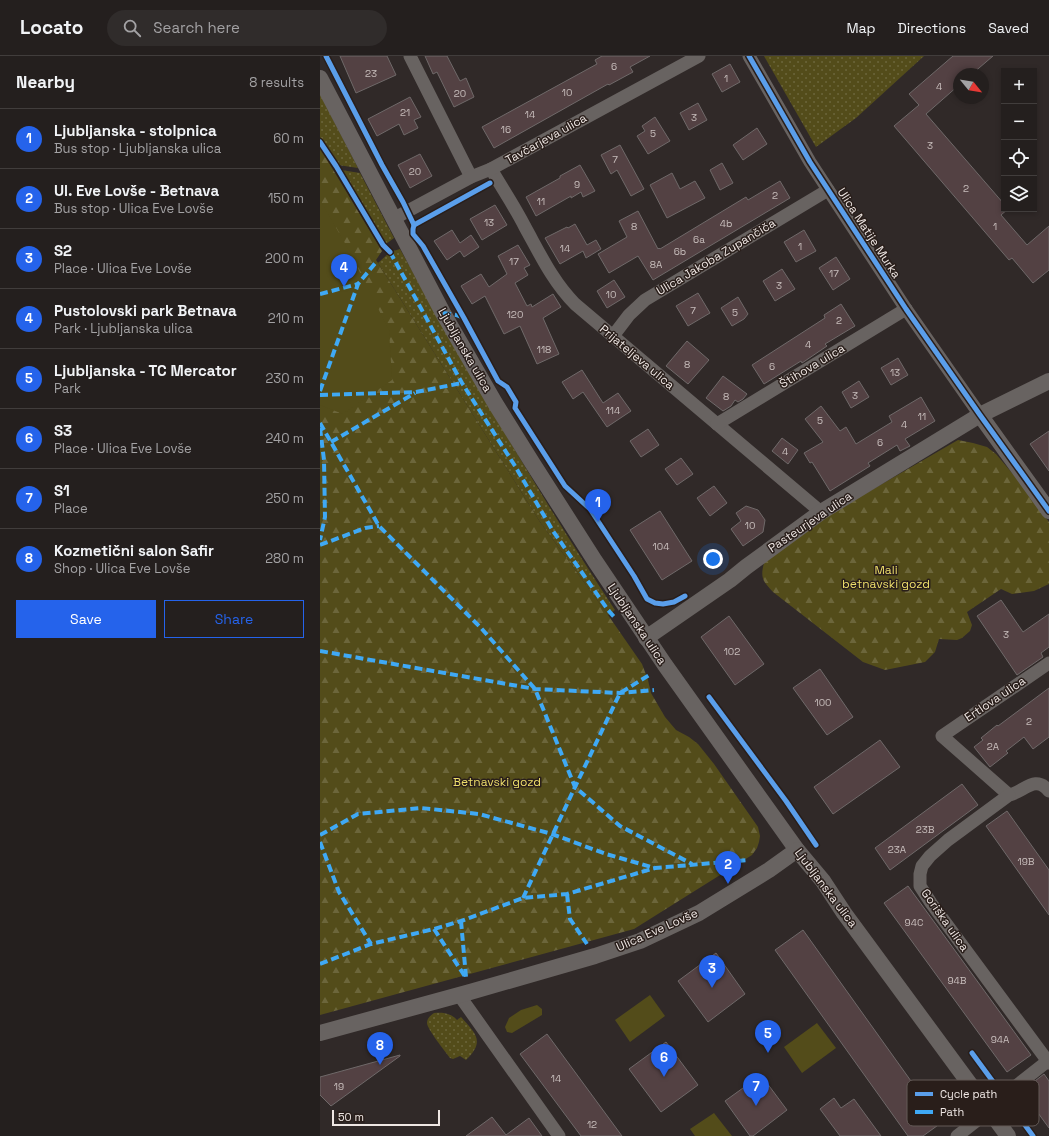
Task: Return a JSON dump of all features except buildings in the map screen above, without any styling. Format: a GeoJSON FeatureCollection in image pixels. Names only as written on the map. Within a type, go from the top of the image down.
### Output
{"type":"FeatureCollection","features":[{"type":"Feature","properties":{"kind":"street"},"geometry":{"type":"LineString","coordinates":[[410,56],[471,177]]}},
{"type":"Feature","properties":{"kind":"street","name":"Tavčarjeva ulica"},"geometry":{"type":"LineString","coordinates":[[393,219],[471,177],[491,169],[699,56]]}},
{"type":"Feature","properties":{"kind":"street","name":"Ulica Matije Murka"},"geometry":{"type":"LineString","coordinates":[[749,56],[810,162],[828,190],[906,308],[980,415]]}},
{"type":"Feature","properties":{"kind":"street","name":"Ljubljanska ulica"},"geometry":{"type":"LineString","coordinates":[[320,78],[443,313],[495,403],[594,560],[646,638],[797,850],[823,881],[849,920],[967,1080]]}},
{"type":"Feature","properties":{"kind":"street","name":"Prijateljeva ulica"},"geometry":{"type":"LineString","coordinates":[[491,169],[541,256],[566,295],[821,512]]}},
{"type":"Feature","properties":{"kind":"street","name":"Ulica Jakoba Zupančiča"},"geometry":{"type":"LineString","coordinates":[[613,336],[629,315],[646,300],[828,190]]}},
{"type":"Feature","properties":{"kind":"street","name":"Štihova ulica"},"geometry":{"type":"LineString","coordinates":[[717,424],[906,308]]}},
{"type":"Feature","properties":{"kind":"street","name":"Pasteurjeva ulica"},"geometry":{"type":"LineString","coordinates":[[646,638],[730,580],[746,566],[821,512],[980,415],[1049,381]]}},
{"type":"Feature","properties":{"kind":"street"},"geometry":{"type":"LineString","coordinates":[[980,415],[1049,511]]}},
{"type":"Feature","properties":{"kind":"street","name":"Ertlova ulica"},"geometry":{"type":"LineString","coordinates":[[1009,795],[942,736],[1049,663]]}},
{"type":"Feature","properties":{"kind":"street","name":"Goriška ulica"},"geometry":{"type":"LineString","coordinates":[[1024,1080],[1048,1061],[931,903],[920,886],[920,874],[922,866],[930,856],[948,840],[1009,795],[1015,794],[1035,783],[1042,785],[1049,791]]}},
{"type":"Feature","properties":{"kind":"street","name":"Ulica Eve Lovše"},"geometry":{"type":"LineString","coordinates":[[320,1033],[595,956],[640,941],[699,913],[769,870],[797,850]]}},
{"type":"Feature","properties":{"kind":"street"},"geometry":{"type":"LineString","coordinates":[[459,995],[559,1136]]}},
{"type":"Feature","properties":{"kind":"street"},"geometry":{"type":"LineString","coordinates":[[957,1136],[970,1126]]}},
{"type":"Feature","properties":{"kind":"street","name":"Ljubljanska ulica"},"geometry":{"type":"LineString","coordinates":[[1001,1126],[1008,1136]]}},
{"type":"Feature","properties":{"kind":"green space"},"geometry":{"type":"Polygon","coordinates":[[[764,56],[924,56],[856,118],[816,147],[764,56]]]}},
{"type":"Feature","properties":{"kind":"green space"},"geometry":{"type":"Polygon","coordinates":[[[320,94],[358,168],[338,165],[320,137],[320,94]]]}},
{"type":"Feature","properties":{"kind":"green space","name":"Betnavski gozd"},"geometry":{"type":"Polygon","coordinates":[[[320,148],[382,251],[376,260],[540,522],[642,664],[651,693],[665,717],[676,730],[698,744],[714,764],[758,827],[760,836],[757,848],[752,855],[634,929],[320,1015],[320,148]]]}},
{"type":"Feature","properties":{"kind":"green space"},"geometry":{"type":"Polygon","coordinates":[[[341,170],[360,173],[394,238],[386,244],[384,243],[341,170]]]}},
{"type":"Feature","properties":{"kind":"green space"},"geometry":{"type":"Polygon","coordinates":[[[320,200],[346,245],[389,330],[392,380],[343,414],[320,405],[320,200]]]}},
{"type":"Feature","properties":{"kind":"green space"},"geometry":{"type":"Polygon","coordinates":[[[400,249],[504,431],[558,521],[615,610],[608,615],[540,522],[378,263],[390,252],[400,249]]]}},
{"type":"Feature","properties":{"kind":"green space","name":"Mali betnavski gozd"},"geometry":{"type":"Polygon","coordinates":[[[958,440],[987,447],[996,454],[1049,522],[1049,584],[1034,591],[1012,594],[1001,589],[967,612],[972,625],[970,631],[962,638],[957,640],[939,639],[935,652],[925,662],[885,670],[863,662],[773,592],[762,576],[764,563],[825,517],[958,440]]]}},
{"type":"Feature","properties":{"kind":"green space"},"geometry":{"type":"Polygon","coordinates":[[[650,995],[665,1016],[630,1042],[615,1020],[650,995]]]}},
{"type":"Feature","properties":{"kind":"green space"},"geometry":{"type":"Polygon","coordinates":[[[537,1005],[542,1009],[542,1015],[512,1033],[507,1032],[505,1027],[509,1018],[521,1010],[537,1005]]]}},
{"type":"Feature","properties":{"kind":"green space"},"geometry":{"type":"Polygon","coordinates":[[[434,1013],[447,1014],[457,1020],[461,1017],[474,1033],[477,1042],[476,1048],[466,1060],[460,1056],[453,1059],[450,1058],[433,1035],[427,1021],[428,1018],[434,1013]]]}},
{"type":"Feature","properties":{"kind":"green space"},"geometry":{"type":"Polygon","coordinates":[[[817,1023],[836,1048],[802,1073],[784,1047],[817,1023]]]}},
{"type":"Feature","properties":{"kind":"green space"},"geometry":{"type":"Polygon","coordinates":[[[714,1113],[732,1136],[695,1136],[690,1129],[714,1113]]]}},
{"type":"Feature","properties":{"kind":"marked path"},"geometry":{"type":"LineString","coordinates":[[390,252],[462,383],[515,466],[553,531],[608,610],[616,619]]}},
{"type":"Feature","properties":{"kind":"marked path"},"geometry":{"type":"LineString","coordinates":[[320,391],[358,284],[377,261]]}},
{"type":"Feature","properties":{"kind":"marked path"},"geometry":{"type":"LineString","coordinates":[[320,294],[358,284]]}},
{"type":"Feature","properties":{"kind":"marked path"},"geometry":{"type":"LineString","coordinates":[[443,313],[464,318]]}},
{"type":"Feature","properties":{"kind":"marked path"},"geometry":{"type":"LineString","coordinates":[[320,395],[416,392],[462,383]]}},
{"type":"Feature","properties":{"kind":"marked path"},"geometry":{"type":"LineString","coordinates":[[331,442],[415,393]]}},
{"type":"Feature","properties":{"kind":"marked path"},"geometry":{"type":"LineString","coordinates":[[320,423],[379,526],[481,628],[535,689],[575,787],[620,826],[692,864]]}},
{"type":"Feature","properties":{"kind":"marked path"},"geometry":{"type":"LineString","coordinates":[[320,428],[324,460],[325,517],[320,540]]}},
{"type":"Feature","properties":{"kind":"marked path"},"geometry":{"type":"LineString","coordinates":[[320,545],[365,528],[379,526]]}},
{"type":"Feature","properties":{"kind":"marked path"},"geometry":{"type":"LineString","coordinates":[[320,651],[535,689],[620,693],[654,690]]}},
{"type":"Feature","properties":{"kind":"marked path"},"geometry":{"type":"LineString","coordinates":[[523,898],[620,693],[651,674]]}},
{"type":"Feature","properties":{"kind":"marked path"},"geometry":{"type":"LineString","coordinates":[[320,835],[358,814],[421,808],[479,814],[552,834],[606,854],[655,868],[749,860]]}},
{"type":"Feature","properties":{"kind":"marked path"},"geometry":{"type":"LineString","coordinates":[[320,842],[339,892],[371,944]]}},
{"type":"Feature","properties":{"kind":"marked path"},"geometry":{"type":"LineString","coordinates":[[320,964],[371,944],[461,921],[523,898],[567,894],[655,868]]}},
{"type":"Feature","properties":{"kind":"marked path"},"geometry":{"type":"LineString","coordinates":[[567,894],[570,919],[587,944]]}},
{"type":"Feature","properties":{"kind":"marked path"},"geometry":{"type":"LineString","coordinates":[[461,921],[466,977]]}},
{"type":"Feature","properties":{"kind":"marked path"},"geometry":{"type":"LineString","coordinates":[[434,929],[466,978]]}},
{"type":"Feature","properties":{"kind":"cycle path"},"geometry":{"type":"LineString","coordinates":[[326,56],[414,225]]}},
{"type":"Feature","properties":{"kind":"cycle path"},"geometry":{"type":"LineString","coordinates":[[749,56],[810,162],[906,309],[1049,511]]}},
{"type":"Feature","properties":{"kind":"cycle path"},"geometry":{"type":"LineString","coordinates":[[320,142],[383,245],[390,252]]}},
{"type":"Feature","properties":{"kind":"cycle path"},"geometry":{"type":"LineString","coordinates":[[490,183],[414,225],[413,234],[423,246],[498,381],[507,387],[516,402],[515,408],[565,486],[590,509],[634,576],[647,599],[655,603],[663,604],[674,602],[685,596]]}},
{"type":"Feature","properties":{"kind":"cycle path"},"geometry":{"type":"LineString","coordinates":[[709,697],[786,801],[816,845]]}},
{"type":"Feature","properties":{"kind":"cycle path"},"geometry":{"type":"LineString","coordinates":[[972,1053],[992,1080]]}},
{"type":"Feature","properties":{"kind":"cycle path"},"geometry":{"type":"LineString","coordinates":[[1026,1126],[1033,1136]]}},
{"type":"Feature","properties":{"kind":"place","name":"Pustolovski park Betnava"},"geometry":{"type":"Point","coordinates":[344,287]}},
{"type":"Feature","properties":{"kind":"place","name":"Ljubljanska - stolpnica"},"geometry":{"type":"Point","coordinates":[598,522]}},
{"type":"Feature","properties":{"kind":"place","name":"Ul. Eve Lovše - Betnava"},"geometry":{"type":"Point","coordinates":[728,884]}},
{"type":"Feature","properties":{"kind":"place","name":"S2"},"geometry":{"type":"Point","coordinates":[712,988]}},
{"type":"Feature","properties":{"kind":"place","name":"Ljubljanska - TC Mercator"},"geometry":{"type":"Point","coordinates":[768,1053]}},
{"type":"Feature","properties":{"kind":"place","name":"Kozmetični salon Safir"},"geometry":{"type":"Point","coordinates":[380,1065]}},
{"type":"Feature","properties":{"kind":"place","name":"S3"},"geometry":{"type":"Point","coordinates":[664,1077]}},
{"type":"Feature","properties":{"kind":"place","name":"S1"},"geometry":{"type":"Point","coordinates":[756,1106]}}]}
